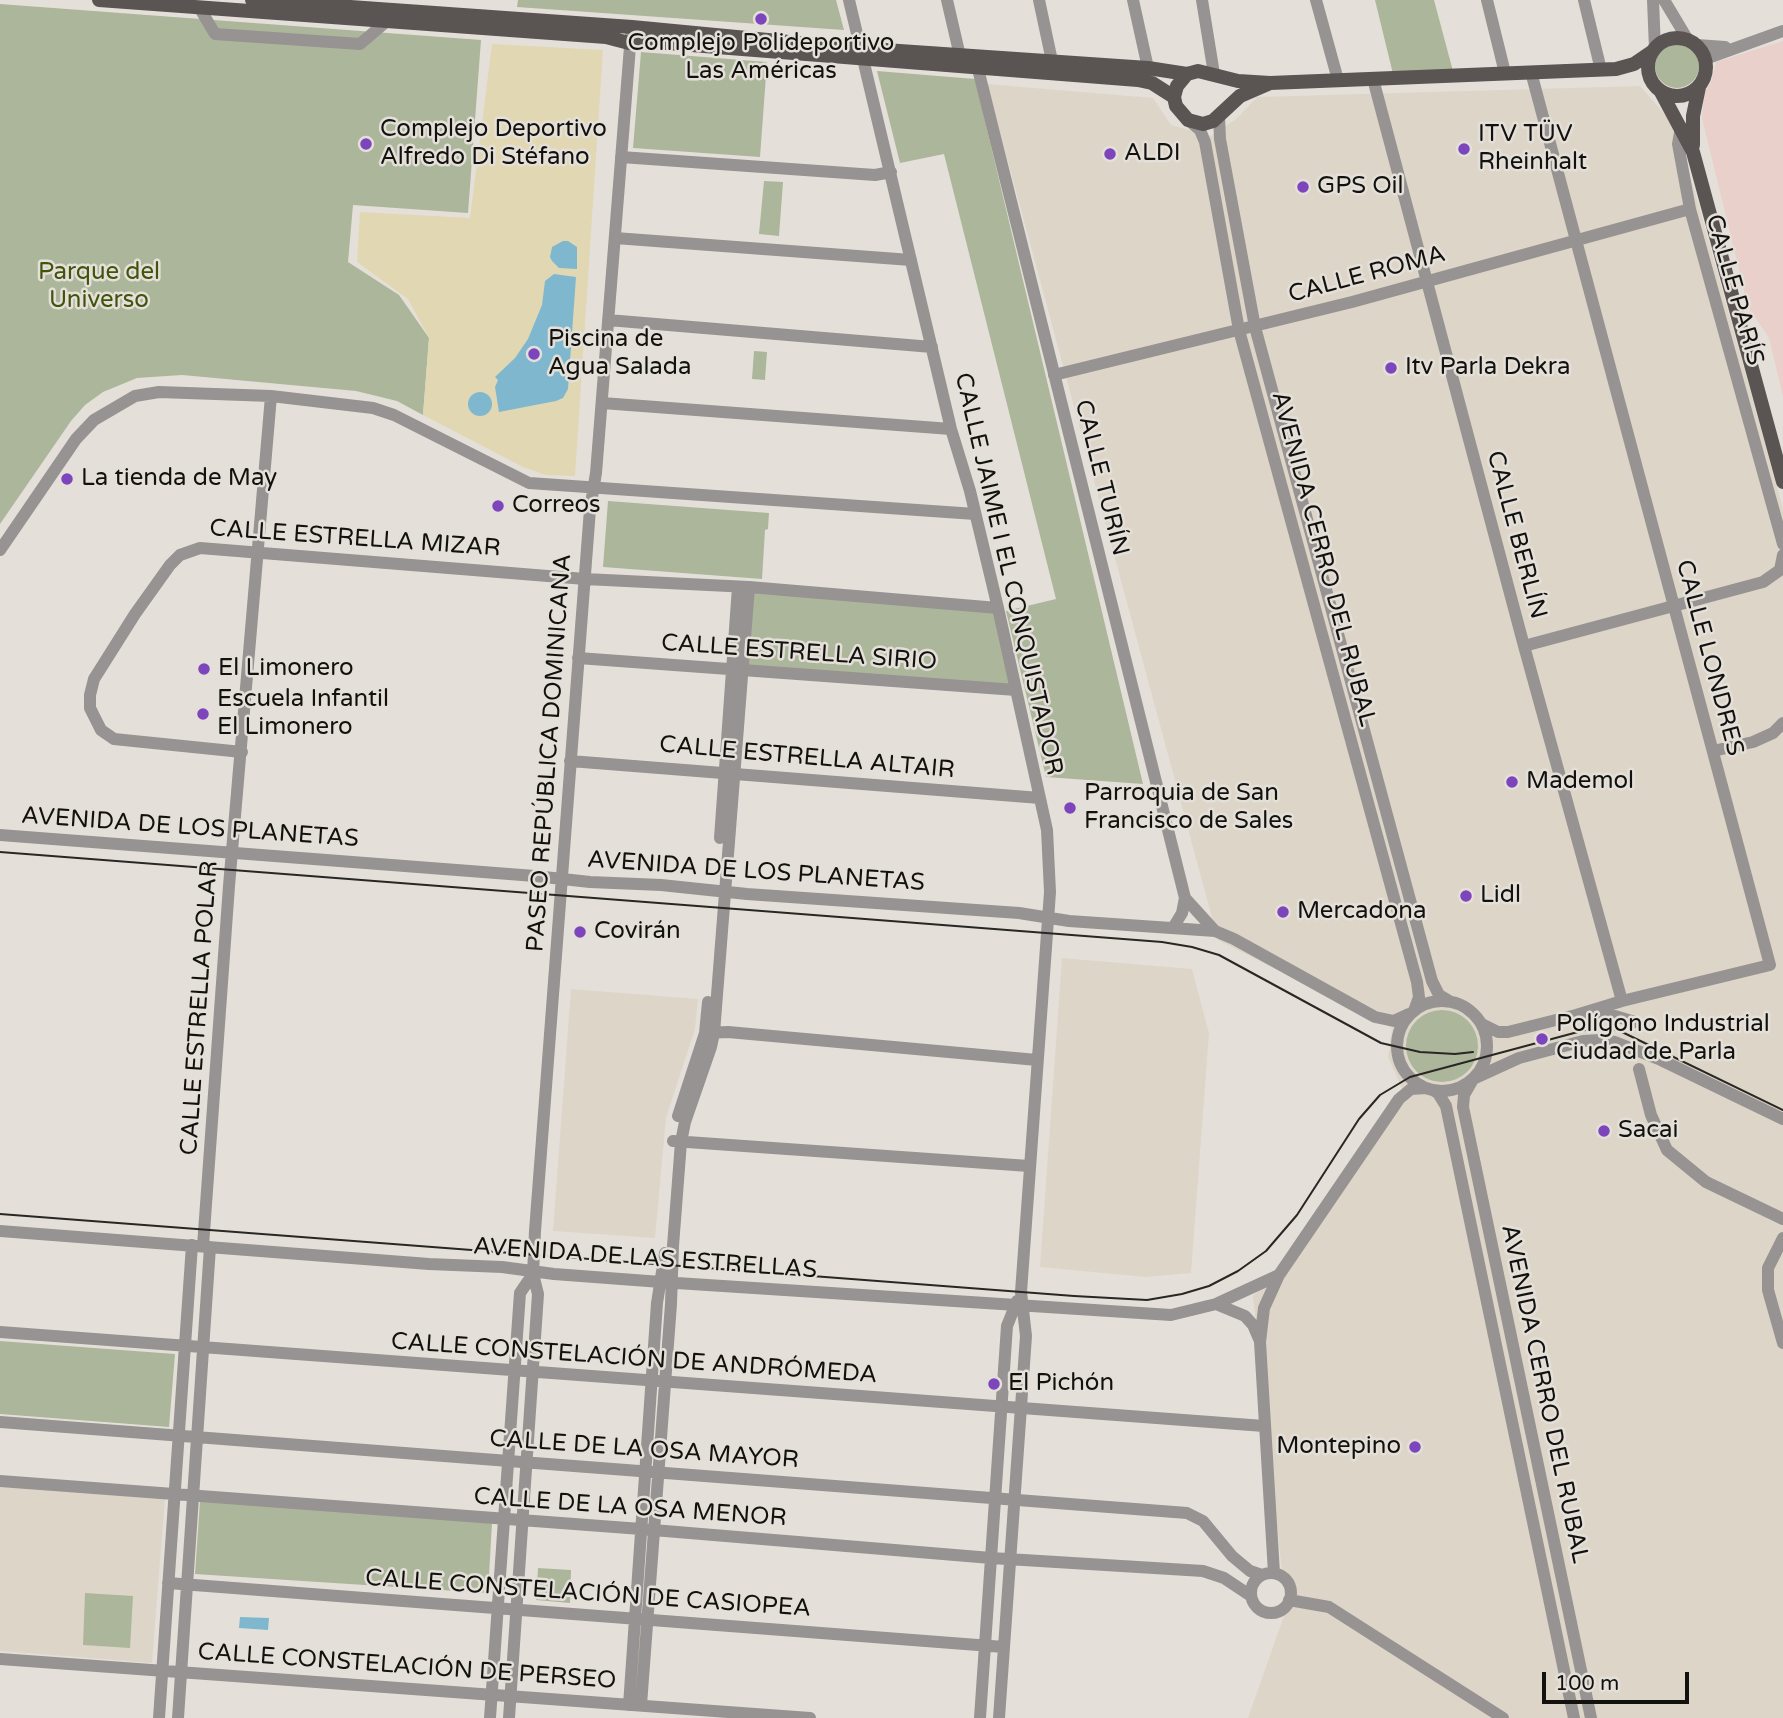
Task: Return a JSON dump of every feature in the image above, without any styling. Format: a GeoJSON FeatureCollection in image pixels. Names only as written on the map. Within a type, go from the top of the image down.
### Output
{"type":"FeatureCollection","features":[{"type":"Feature","properties":{"kind":"main road"},"geometry":{"type":"LineString","coordinates":[[99,0],[209,5],[606,37],[629,43],[1052,61],[1148,68],[1188,74],[1205,71],[1216,76],[1270,83],[1609,69],[1634,64],[1670,39],[1693,43],[1705,58],[1704,79],[1699,87],[1693,116],[1693,152]]}},
{"type":"Feature","properties":{"kind":"main road"},"geometry":{"type":"LineString","coordinates":[[252,0],[632,27],[978,69],[1138,80],[1153,83],[1174,97]]}},
{"type":"Feature","properties":{"kind":"main road"},"geometry":{"type":"LineString","coordinates":[[1654,50],[1648,64],[1649,73],[1693,152],[1783,482]]}},
{"type":"Feature","properties":{"kind":"main road"},"geometry":{"type":"LineString","coordinates":[[1609,69],[1636,74],[1673,96],[1683,96],[1699,87]]}},
{"type":"Feature","properties":{"kind":"main road"},"geometry":{"type":"LineString","coordinates":[[1188,74],[1177,86],[1174,97],[1180,114],[1188,120],[1203,124],[1221,114],[1240,96],[1270,83]]}},
{"type":"Feature","properties":{"kind":"main road"},"geometry":{"type":"LineString","coordinates":[[1216,76],[1225,88],[1227,97],[1221,114]]}},
{"type":"Feature","properties":{"kind":"street","name":"CALLE JAIME I EL CONQUISTADOR"},"geometry":{"type":"LineString","coordinates":[[849,0],[951,429],[998,608],[1046,830],[1050,892],[1019,1307],[1026,1336],[999,1718]]}},
{"type":"Feature","properties":{"kind":"street"},"geometry":{"type":"LineString","coordinates":[[947,0],[960,56]]}},
{"type":"Feature","properties":{"kind":"street"},"geometry":{"type":"LineString","coordinates":[[1039,0],[1052,61]]}},
{"type":"Feature","properties":{"kind":"street"},"geometry":{"type":"LineString","coordinates":[[1133,0],[1148,68]]}},
{"type":"Feature","properties":{"kind":"street"},"geometry":{"type":"LineString","coordinates":[[1202,0],[1216,76]]}},
{"type":"Feature","properties":{"kind":"street"},"geometry":{"type":"LineString","coordinates":[[1316,0],[1338,80]]}},
{"type":"Feature","properties":{"kind":"street"},"geometry":{"type":"LineString","coordinates":[[1487,0],[1505,73]]}},
{"type":"Feature","properties":{"kind":"street"},"geometry":{"type":"LineString","coordinates":[[1584,0],[1609,69]]}},
{"type":"Feature","properties":{"kind":"street"},"geometry":{"type":"LineString","coordinates":[[1653,0],[1654,50]]}},
{"type":"Feature","properties":{"kind":"street"},"geometry":{"type":"LineString","coordinates":[[1664,0],[1693,43],[1717,48],[1743,45]]}},
{"type":"Feature","properties":{"kind":"street"},"geometry":{"type":"LineString","coordinates":[[209,5],[215,34],[360,44],[387,21]]}},
{"type":"Feature","properties":{"kind":"street","name":"PASEO REPÚBLICA DOMINICANA"},"geometry":{"type":"LineString","coordinates":[[509,1718],[538,1294],[533,1272],[561,878],[632,27]]}},
{"type":"Feature","properties":{"kind":"street"},"geometry":{"type":"LineString","coordinates":[[1705,58],[1783,32]]}},
{"type":"Feature","properties":{"kind":"street"},"geometry":{"type":"LineString","coordinates":[[1188,74],[1201,63],[1208,39]]}},
{"type":"Feature","properties":{"kind":"street","name":"CALLE TURÍN"},"geometry":{"type":"LineString","coordinates":[[978,69],[1185,898],[1215,931],[1381,1019],[1394,1021],[1412,1012]]}},
{"type":"Feature","properties":{"kind":"street","name":"CALLE LONDRES"},"geometry":{"type":"LineString","coordinates":[[1482,1024],[1502,1032],[1622,1001],[1777,967],[1673,606],[1531,72]]}},
{"type":"Feature","properties":{"kind":"street","name":"CALLE BERLÍN"},"geometry":{"type":"LineString","coordinates":[[1373,79],[1622,1001]]}},
{"type":"Feature","properties":{"kind":"street","name":"AVENIDA CERRO DEL RUBAL"},"geometry":{"type":"LineString","coordinates":[[1221,114],[1220,139],[1255,327],[1432,981],[1439,995],[1449,1001]]}},
{"type":"Feature","properties":{"kind":"street","name":"AVENIDA CERRO DEL RUBAL"},"geometry":{"type":"LineString","coordinates":[[1188,120],[1200,130],[1205,142],[1239,330],[1417,982],[1419,997],[1412,1012]]}},
{"type":"Feature","properties":{"kind":"street","name":"CALLE PARÍS"},"geometry":{"type":"LineString","coordinates":[[1681,127],[1678,144],[1690,209],[1783,544]]}},
{"type":"Feature","properties":{"kind":"street"},"geometry":{"type":"LineString","coordinates":[[621,157],[875,174],[891,172]]}},
{"type":"Feature","properties":{"kind":"street","name":"CALLE ROMA"},"geometry":{"type":"LineString","coordinates":[[1054,374],[1255,327],[1690,209]]}},
{"type":"Feature","properties":{"kind":"street"},"geometry":{"type":"LineString","coordinates":[[615,238],[911,260]]}},
{"type":"Feature","properties":{"kind":"street"},"geometry":{"type":"LineString","coordinates":[[608,320],[932,346]]}},
{"type":"Feature","properties":{"kind":"street"},"geometry":{"type":"LineString","coordinates":[[0,550],[76,439],[94,420],[135,396],[159,391],[271,396],[353,404],[386,411],[529,483],[975,514]]}},
{"type":"Feature","properties":{"kind":"street","name":"CALLE ESTRELLA POLAR"},"geometry":{"type":"LineString","coordinates":[[178,1718],[203,1347],[202,1246],[271,396]]}},
{"type":"Feature","properties":{"kind":"street"},"geometry":{"type":"LineString","coordinates":[[602,403],[951,429]]}},
{"type":"Feature","properties":{"kind":"street","name":"CALLE ESTRELLA MIZAR"},"geometry":{"type":"LineString","coordinates":[[242,752],[114,740],[101,730],[90,708],[94,679],[135,614],[170,565],[180,555],[200,548],[998,608]]}},
{"type":"Feature","properties":{"kind":"street"},"geometry":{"type":"LineString","coordinates":[[1524,646],[1763,582],[1780,570],[1783,555]]}},
{"type":"Feature","properties":{"kind":"street"},"geometry":{"type":"LineString","coordinates":[[642,1619],[641,1529],[666,1382],[666,1282],[677,1142],[712,1046],[710,1033],[743,587]]}},
{"type":"Feature","properties":{"kind":"street","name":"CALLE ESTRELLA SIRIO"},"geometry":{"type":"LineString","coordinates":[[578,658],[1016,690]]}},
{"type":"Feature","properties":{"kind":"street"},"geometry":{"type":"LineString","coordinates":[[1713,751],[1754,741],[1773,733],[1783,723]]}},
{"type":"Feature","properties":{"kind":"street","name":"CALLE ESTRELLA ALTAIR"},"geometry":{"type":"LineString","coordinates":[[570,761],[1040,797]]}},
{"type":"Feature","properties":{"kind":"street","name":"AVENIDA DE LOS PLANETAS"},"geometry":{"type":"LineString","coordinates":[[0,835],[1019,913],[1048,918],[1215,931]]}},
{"type":"Feature","properties":{"kind":"street"},"geometry":{"type":"LineString","coordinates":[[1173,928],[1182,913],[1185,898]]}},
{"type":"Feature","properties":{"kind":"street"},"geometry":{"type":"LineString","coordinates":[[1429,1089],[1410,1077],[1400,1061],[1399,1031],[1412,1012],[1435,1002],[1449,1001],[1468,1009],[1482,1024],[1485,1056],[1482,1068],[1472,1080]]}},
{"type":"Feature","properties":{"kind":"street"},"geometry":{"type":"LineString","coordinates":[[1576,1015],[1615,1016],[1635,1022]]}},
{"type":"Feature","properties":{"kind":"street"},"geometry":{"type":"LineString","coordinates":[[710,1033],[1037,1060]]}},
{"type":"Feature","properties":{"kind":"street"},"geometry":{"type":"LineString","coordinates":[[1268,1574],[1260,1342],[1264,1308],[1279,1275],[1399,1099],[1411,1089],[1454,1090],[1519,1058],[1583,1041],[1600,1040],[1653,1057],[1783,1119]]}},
{"type":"Feature","properties":{"kind":"street"},"geometry":{"type":"LineString","coordinates":[[1634,1050],[1651,1115],[1667,1150],[1706,1182],[1783,1219]]}},
{"type":"Feature","properties":{"kind":"street"},"geometry":{"type":"LineString","coordinates":[[1639,1069],[1646,1059],[1653,1057]]}},
{"type":"Feature","properties":{"kind":"street","name":"AVENIDA CERRO DEL RUBAL"},"geometry":{"type":"LineString","coordinates":[[1472,1080],[1464,1095],[1463,1107],[1591,1718]]}},
{"type":"Feature","properties":{"kind":"street","name":"AVENIDA CERRO DEL RUBAL"},"geometry":{"type":"LineString","coordinates":[[1429,1089],[1438,1093],[1446,1106],[1574,1718]]}},
{"type":"Feature","properties":{"kind":"street"},"geometry":{"type":"LineString","coordinates":[[677,1142],[1029,1166]]}},
{"type":"Feature","properties":{"kind":"street","name":"AVENIDA DE LAS ESTRELLAS"},"geometry":{"type":"LineString","coordinates":[[0,1231],[554,1274],[1171,1315],[1216,1304],[1279,1275]]}},
{"type":"Feature","properties":{"kind":"street"},"geometry":{"type":"LineString","coordinates":[[1783,1238],[1768,1268],[1768,1290],[1783,1343]]}},
{"type":"Feature","properties":{"kind":"street","name":"CALLE ESTRELLA POLAR"},"geometry":{"type":"LineString","coordinates":[[159,1718],[184,1346],[202,1246]]}},
{"type":"Feature","properties":{"kind":"street","name":"PASEO REPÚBLICA DOMINICANA"},"geometry":{"type":"LineString","coordinates":[[490,1718],[520,1293],[533,1272]]}},
{"type":"Feature","properties":{"kind":"street"},"geometry":{"type":"LineString","coordinates":[[635,1705],[642,1619],[655,1531],[652,1381],[657,1303],[666,1282]]}},
{"type":"Feature","properties":{"kind":"street"},"geometry":{"type":"LineString","coordinates":[[1216,1304],[1245,1316],[1253,1325],[1260,1342]]}},
{"type":"Feature","properties":{"kind":"street","name":"CALLE JAIME I EL CONQUISTADOR"},"geometry":{"type":"LineString","coordinates":[[980,1718],[1007,1323],[1019,1307]]}},
{"type":"Feature","properties":{"kind":"street","name":"CALLE CONSTELACIÓN DE ANDRÓMEDA"},"geometry":{"type":"LineString","coordinates":[[0,1332],[1264,1426]]}},
{"type":"Feature","properties":{"kind":"street","name":"CALLE DE LA OSA MAYOR"},"geometry":{"type":"LineString","coordinates":[[0,1422],[995,1496],[1187,1513],[1203,1521],[1232,1556],[1250,1571],[1268,1574]]}},
{"type":"Feature","properties":{"kind":"street","name":"CALLE DE LA OSA MENOR"},"geometry":{"type":"LineString","coordinates":[[0,1481],[991,1558],[1203,1571],[1224,1578],[1251,1596]]}},
{"type":"Feature","properties":{"kind":"street"},"geometry":{"type":"LineString","coordinates":[[1268,1574],[1285,1578],[1288,1583],[1291,1593],[1281,1610],[1268,1612],[1257,1608],[1251,1596],[1252,1585],[1268,1574]]}},
{"type":"Feature","properties":{"kind":"street","name":"CALLE CONSTELACIÓN DE CASIOPEA"},"geometry":{"type":"LineString","coordinates":[[168,1583],[1004,1647]]}},
{"type":"Feature","properties":{"kind":"street"},"geometry":{"type":"LineString","coordinates":[[1289,1600],[1329,1607],[1503,1718]]}},
{"type":"Feature","properties":{"kind":"street","name":"CALLE CONSTELACIÓN DE PERSEO"},"geometry":{"type":"LineString","coordinates":[[0,1659],[635,1705],[677,1713],[810,1718]]}},
{"type":"Feature","properties":{"kind":"shaded area"},"geometry":{"type":"Polygon","coordinates":[[[1783,41],[1783,397],[1769,338],[1748,307],[1702,118],[1704,92],[1711,82],[1716,62],[1783,41]]]}},
{"type":"Feature","properties":{"kind":"shaded area"},"geometry":{"type":"Polygon","coordinates":[[[987,84],[1153,98],[1171,125],[1211,136],[1236,119],[1257,97],[1640,86],[1677,128],[1783,508],[1783,1718],[1248,1718],[1286,1610],[1253,1296],[1282,1266],[1402,1089],[1388,1057],[1392,1028],[1218,940],[987,84]]]}},
{"type":"Feature","properties":{"kind":"shaded area"},"geometry":{"type":"Polygon","coordinates":[[[1062,958],[1192,969],[1209,1033],[1191,1273],[1146,1277],[1040,1267],[1062,958]]]}},
{"type":"Feature","properties":{"kind":"shaded area"},"geometry":{"type":"Polygon","coordinates":[[[571,989],[698,999],[695,1029],[666,1118],[655,1238],[553,1231],[571,989]]]}},
{"type":"Feature","properties":{"kind":"shaded area"},"geometry":{"type":"Polygon","coordinates":[[[0,1485],[165,1498],[152,1663],[0,1651],[0,1485]]]}},
{"type":"Feature","properties":{"kind":"green space","name":"Complejo Polideportivo Las Américas"},"geometry":{"type":"Polygon","coordinates":[[[518,0],[836,0],[844,30],[517,7],[518,0]]]}},
{"type":"Feature","properties":{"kind":"green space"},"geometry":{"type":"Polygon","coordinates":[[[1375,0],[1434,0],[1454,75],[1394,78],[1375,0]]]}},
{"type":"Feature","properties":{"kind":"green space","name":"Parque del Universo"},"geometry":{"type":"Polygon","coordinates":[[[0,4],[481,40],[468,213],[353,205],[348,262],[399,295],[429,338],[423,415],[397,401],[356,391],[182,375],[137,378],[103,392],[85,405],[0,524],[0,4]]]}},
{"type":"Feature","properties":{"kind":"green space"},"geometry":{"type":"Polygon","coordinates":[[[1677,44],[1692,51],[1699,66],[1692,81],[1677,88],[1662,81],[1655,66],[1662,51],[1677,44]]]}},
{"type":"Feature","properties":{"kind":"green space"},"geometry":{"type":"Polygon","coordinates":[[[641,52],[767,62],[760,157],[633,148],[641,52]]]}},
{"type":"Feature","properties":{"kind":"green space"},"geometry":{"type":"Polygon","coordinates":[[[877,71],[975,79],[1143,784],[1046,777],[1006,611],[1056,599],[944,154],[900,163],[877,71]]]}},
{"type":"Feature","properties":{"kind":"green space"},"geometry":{"type":"Polygon","coordinates":[[[764,181],[783,182],[779,236],[759,234],[764,181]]]}},
{"type":"Feature","properties":{"kind":"green space"},"geometry":{"type":"Polygon","coordinates":[[[754,351],[767,352],[765,380],[752,379],[754,351]]]}},
{"type":"Feature","properties":{"kind":"green space"},"geometry":{"type":"Polygon","coordinates":[[[608,501],[769,513],[768,529],[765,530],[762,579],[603,567],[608,501]]]}},
{"type":"Feature","properties":{"kind":"green space"},"geometry":{"type":"Polygon","coordinates":[[[747,592],[998,608],[1015,689],[741,669],[747,592]]]}},
{"type":"Feature","properties":{"kind":"green space"},"geometry":{"type":"Polygon","coordinates":[[[1449,1010],[1468,1020],[1476,1032],[1476,1060],[1468,1072],[1456,1080],[1435,1082],[1416,1072],[1408,1060],[1406,1039],[1416,1020],[1428,1012],[1449,1010]]]}},
{"type":"Feature","properties":{"kind":"green space"},"geometry":{"type":"Polygon","coordinates":[[[0,1341],[175,1354],[169,1427],[0,1414],[0,1341]]]}},
{"type":"Feature","properties":{"kind":"green space"},"geometry":{"type":"Polygon","coordinates":[[[200,1501],[492,1523],[488,1593],[195,1574],[200,1501]]]}},
{"type":"Feature","properties":{"kind":"green space"},"geometry":{"type":"Polygon","coordinates":[[[538,1568],[571,1570],[570,1603],[536,1600],[538,1568]]]}},
{"type":"Feature","properties":{"kind":"green space"},"geometry":{"type":"Polygon","coordinates":[[[85,1593],[133,1596],[130,1648],[83,1645],[85,1593]]]}},
{"type":"Feature","properties":{"kind":"sand"},"geometry":{"type":"Polygon","coordinates":[[[492,44],[603,50],[575,476],[546,475],[523,467],[423,415],[429,338],[408,299],[357,262],[360,212],[470,218],[492,44]]]}},
{"type":"Feature","properties":{"kind":"water"},"geometry":{"type":"Polygon","coordinates":[[[563,241],[577,247],[577,269],[559,268],[550,257],[552,247],[563,241]]]}},
{"type":"Feature","properties":{"kind":"water"},"geometry":{"type":"Polygon","coordinates":[[[554,274],[576,277],[568,389],[563,398],[556,401],[499,412],[495,387],[498,380],[495,377],[515,358],[528,339],[542,305],[545,281],[554,274]]]}},
{"type":"Feature","properties":{"kind":"water"},"geometry":{"type":"Polygon","coordinates":[[[475,392],[485,392],[492,399],[492,409],[485,416],[475,416],[468,409],[468,399],[475,392]]]}},
{"type":"Feature","properties":{"kind":"water"},"geometry":{"type":"Polygon","coordinates":[[[240,1617],[269,1618],[268,1630],[239,1628],[240,1617]]]}},
{"type":"Feature","properties":{"kind":"tram line"},"geometry":{"type":"LineString","coordinates":[[0,852],[1162,942],[1219,955],[1381,1043],[1420,1052],[1473,1052]]}},
{"type":"Feature","properties":{"kind":"tram line"},"geometry":{"type":"LineString","coordinates":[[0,1214],[1147,1300],[1209,1286],[1238,1271],[1266,1251],[1297,1215],[1359,1119],[1380,1095],[1410,1077],[1589,1029],[1608,1028],[1622,1032],[1783,1110]]}},
{"type":"Feature","properties":{"kind":"place","name":"Complejo Polideportivo Las Américas"},"geometry":{"type":"Point","coordinates":[761,19]}},
{"type":"Feature","properties":{"kind":"place","name":"Complejo Deportivo Alfredo Di Stéfano"},"geometry":{"type":"Point","coordinates":[366,144]}},
{"type":"Feature","properties":{"kind":"place","name":"ITV TÜV Rheinhalt"},"geometry":{"type":"Point","coordinates":[1464,149]}},
{"type":"Feature","properties":{"kind":"place","name":"ALDI"},"geometry":{"type":"Point","coordinates":[1110,154]}},
{"type":"Feature","properties":{"kind":"place","name":"GPS Oil"},"geometry":{"type":"Point","coordinates":[1303,187]}},
{"type":"Feature","properties":{"kind":"place","name":"Piscina de Agua Salada"},"geometry":{"type":"Point","coordinates":[534,354]}},
{"type":"Feature","properties":{"kind":"place","name":"Itv Parla Dekra"},"geometry":{"type":"Point","coordinates":[1391,368]}},
{"type":"Feature","properties":{"kind":"place","name":"La tienda de May"},"geometry":{"type":"Point","coordinates":[67,479]}},
{"type":"Feature","properties":{"kind":"place","name":"Correos"},"geometry":{"type":"Point","coordinates":[498,506]}},
{"type":"Feature","properties":{"kind":"place","name":"El Limonero"},"geometry":{"type":"Point","coordinates":[204,669]}},
{"type":"Feature","properties":{"kind":"place","name":"Escuela Infantil El Limonero"},"geometry":{"type":"Point","coordinates":[203,714]}},
{"type":"Feature","properties":{"kind":"place","name":"Mademol"},"geometry":{"type":"Point","coordinates":[1512,782]}},
{"type":"Feature","properties":{"kind":"place","name":"Parroquia de San Francisco de Sales"},"geometry":{"type":"Point","coordinates":[1070,808]}},
{"type":"Feature","properties":{"kind":"place","name":"Lidl"},"geometry":{"type":"Point","coordinates":[1466,896]}},
{"type":"Feature","properties":{"kind":"place","name":"Mercadona"},"geometry":{"type":"Point","coordinates":[1283,912]}},
{"type":"Feature","properties":{"kind":"place","name":"Covirán"},"geometry":{"type":"Point","coordinates":[580,932]}},
{"type":"Feature","properties":{"kind":"place","name":"Polígono Industrial Ciudad de Parla"},"geometry":{"type":"Point","coordinates":[1542,1039]}},
{"type":"Feature","properties":{"kind":"place","name":"Sacai"},"geometry":{"type":"Point","coordinates":[1604,1131]}},
{"type":"Feature","properties":{"kind":"place","name":"El Pichón"},"geometry":{"type":"Point","coordinates":[994,1384]}},
{"type":"Feature","properties":{"kind":"place","name":"Montepino"},"geometry":{"type":"Point","coordinates":[1415,1447]}}]}
